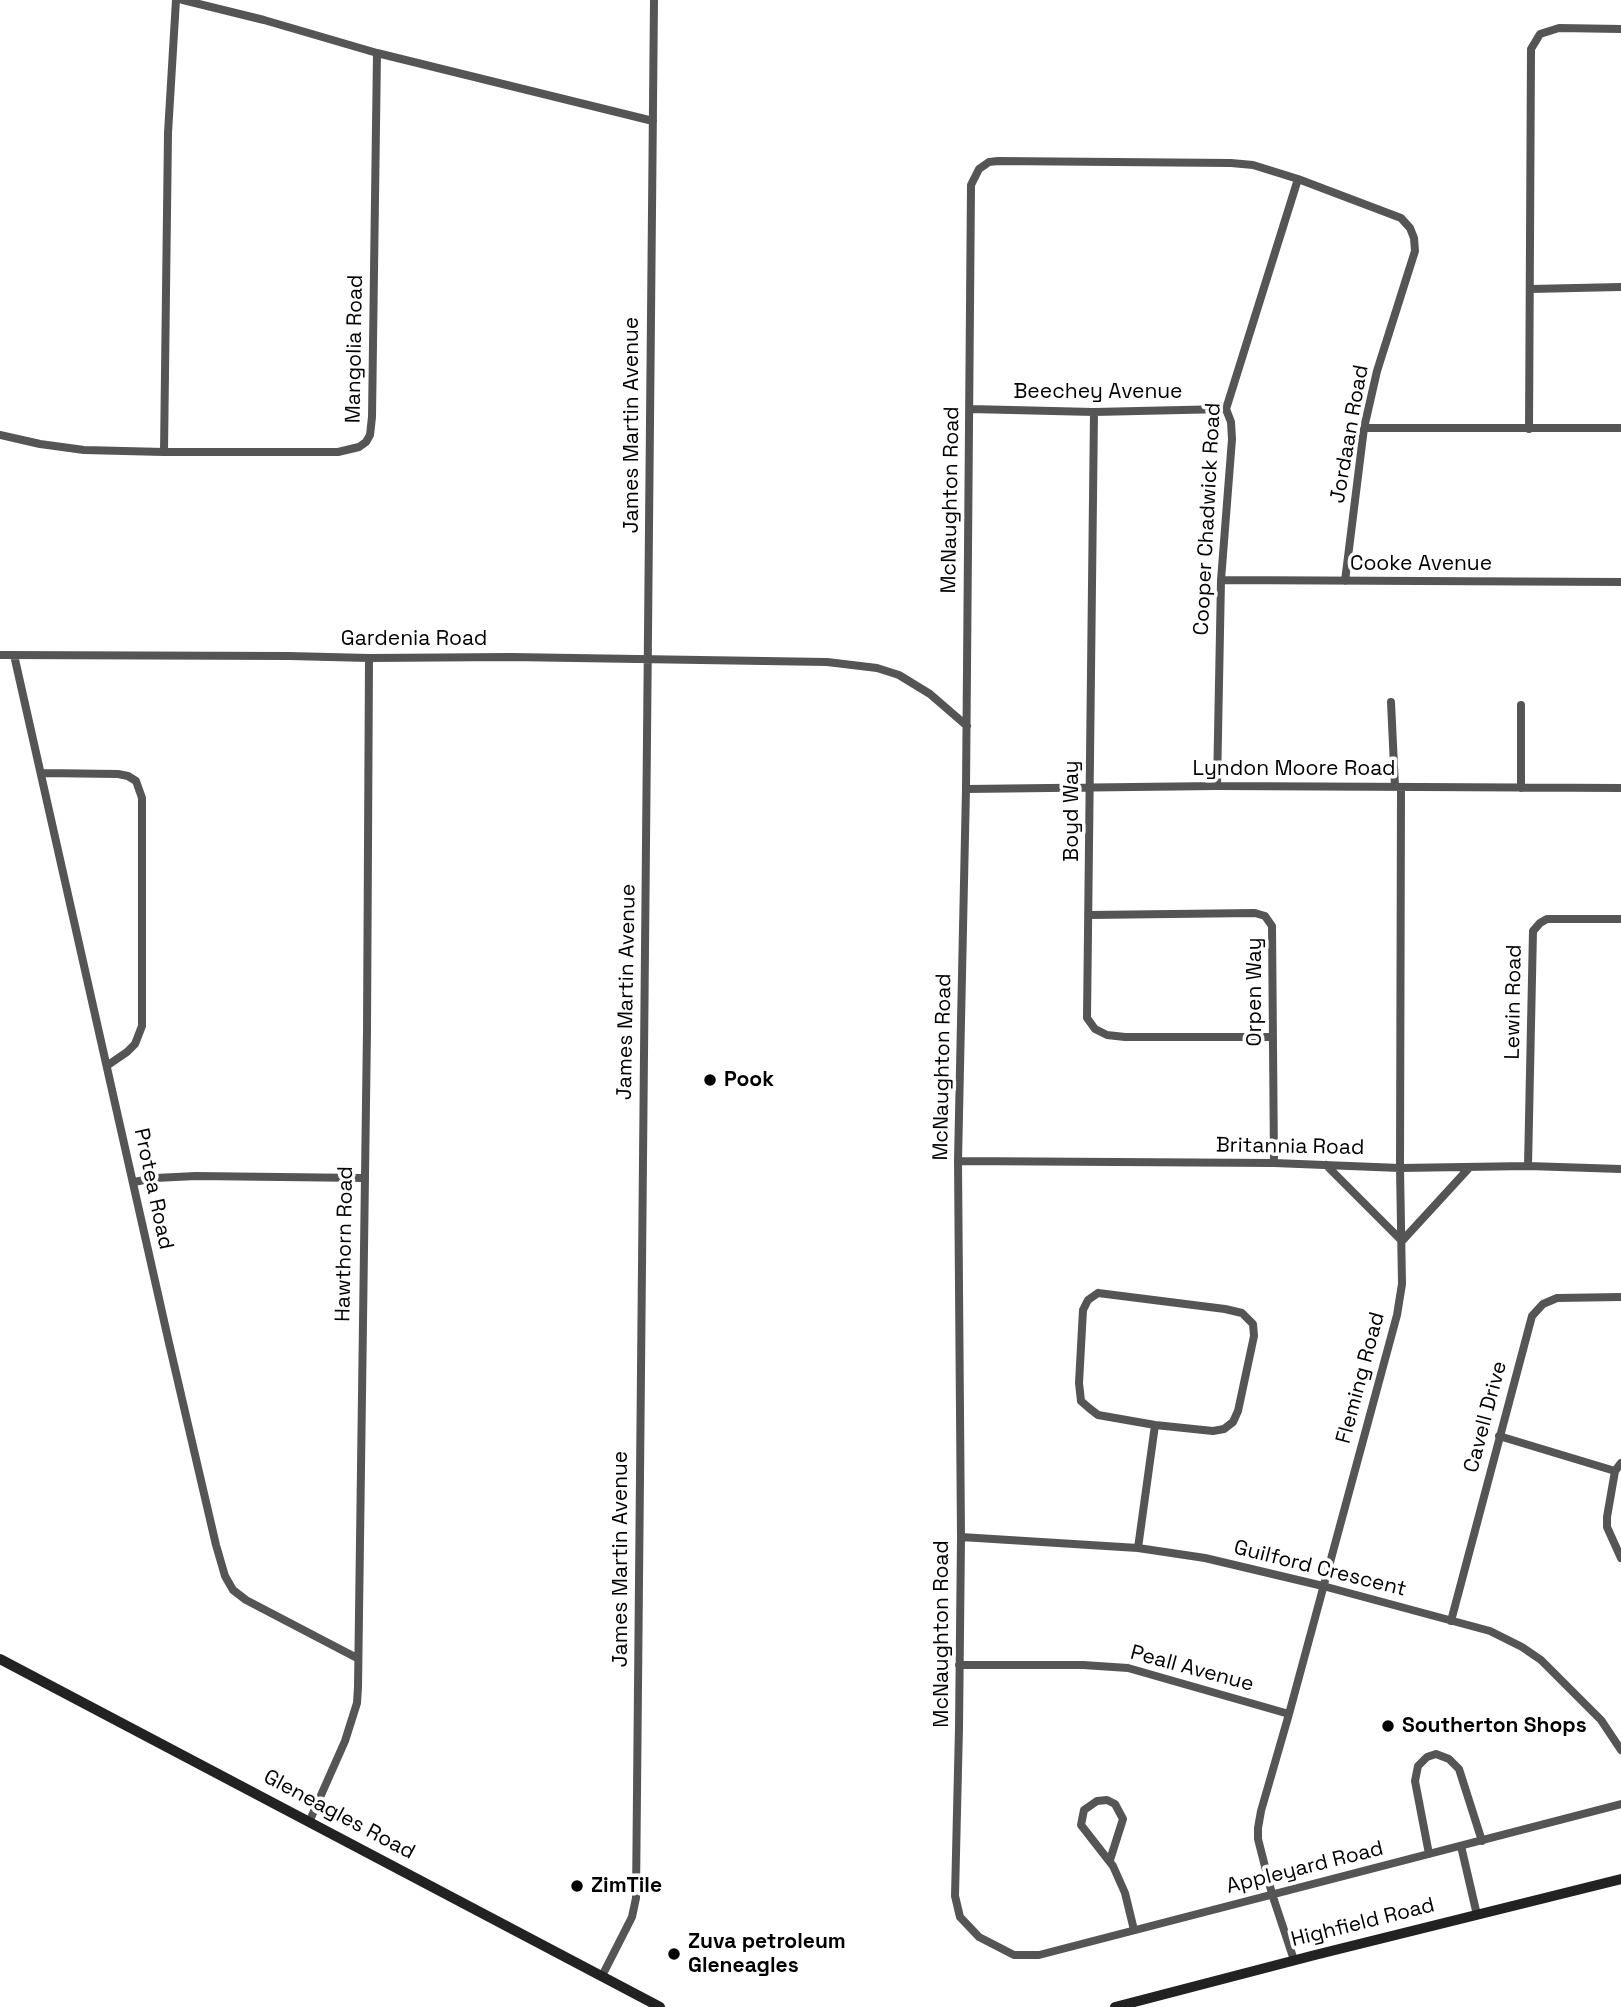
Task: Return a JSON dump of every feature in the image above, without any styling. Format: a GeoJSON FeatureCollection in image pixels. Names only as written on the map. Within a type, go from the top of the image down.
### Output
{"type":"FeatureCollection","features":[{"type":"Feature","properties":{"kind":"street"},"geometry":{"type":"LineString","coordinates":[[164,452],[169,111],[176,0]]}},
{"type":"Feature","properties":{"kind":"street"},"geometry":{"type":"LineString","coordinates":[[183,0],[264,19],[377,54],[653,121]]}},
{"type":"Feature","properties":{"kind":"street","name":"James Martin Avenue"},"geometry":{"type":"LineString","coordinates":[[602,1976],[632,1917],[636,1898],[654,0]]}},
{"type":"Feature","properties":{"kind":"street"},"geometry":{"type":"LineString","coordinates":[[1529,429],[1531,49],[1540,34],[1559,28],[1621,29]]}},
{"type":"Feature","properties":{"kind":"street","name":"Mangolia Road"},"geometry":{"type":"LineString","coordinates":[[0,435],[73,449],[164,452],[338,452],[359,447],[366,442],[370,435],[372,417],[377,54]]}},
{"type":"Feature","properties":{"kind":"street","name":"McNaughton Road"},"geometry":{"type":"LineString","coordinates":[[998,1949],[979,1937],[962,1921],[955,1896],[961,1537],[958,1161],[967,726],[971,185],[979,169],[989,162],[998,161],[1231,163],[1252,165],[1298,178]]}},
{"type":"Feature","properties":{"kind":"street","name":"Jordaan Road"},"geometry":{"type":"LineString","coordinates":[[1298,178],[1401,218],[1414,238],[1415,251],[1377,371],[1364,428],[1345,581]]}},
{"type":"Feature","properties":{"kind":"street","name":"Cooper Chadwick Road"},"geometry":{"type":"LineString","coordinates":[[1217,786],[1221,580],[1232,439],[1231,422],[1226,409],[1298,178]]}},
{"type":"Feature","properties":{"kind":"street"},"geometry":{"type":"LineString","coordinates":[[1530,289],[1621,287]]}},
{"type":"Feature","properties":{"kind":"street","name":"Beechey Avenue"},"geometry":{"type":"LineString","coordinates":[[970,409],[1094,412],[1226,409]]}},
{"type":"Feature","properties":{"kind":"street","name":"Boyd Way"},"geometry":{"type":"LineString","coordinates":[[1094,412],[1087,1018],[1095,1029],[1107,1035],[1125,1037],[1272,1037]]}},
{"type":"Feature","properties":{"kind":"street"},"geometry":{"type":"LineString","coordinates":[[1364,428],[1621,428]]}},
{"type":"Feature","properties":{"kind":"street","name":"Cooke Avenue"},"geometry":{"type":"LineString","coordinates":[[1221,580],[1621,582]]}},
{"type":"Feature","properties":{"kind":"street","name":"Gardenia Road"},"geometry":{"type":"LineString","coordinates":[[0,654],[827,662],[877,668],[899,675],[930,694],[967,726]]}},
{"type":"Feature","properties":{"kind":"street","name":"Protea Road"},"geometry":{"type":"LineString","coordinates":[[14,655],[213,1535],[225,1576],[233,1590],[246,1600],[357,1658]]}},
{"type":"Feature","properties":{"kind":"street","name":"Hawthorn Road"},"geometry":{"type":"LineString","coordinates":[[310,1820],[353,1717],[358,1687],[369,658]]}},
{"type":"Feature","properties":{"kind":"street","name":"Fleming Road"},"geometry":{"type":"LineString","coordinates":[[1294,1960],[1272,1894],[1258,1839],[1258,1828],[1397,1315],[1402,1284],[1398,787],[1391,702]]}},
{"type":"Feature","properties":{"kind":"street"},"geometry":{"type":"LineString","coordinates":[[1521,705],[1521,788]]}},
{"type":"Feature","properties":{"kind":"street"},"geometry":{"type":"LineString","coordinates":[[41,773],[128,776],[136,781],[142,798],[141,1034],[128,1052],[108,1065]]}},
{"type":"Feature","properties":{"kind":"street","name":"Lyndon Moore Road"},"geometry":{"type":"LineString","coordinates":[[966,789],[1217,786],[1621,789]]}},
{"type":"Feature","properties":{"kind":"street","name":"Orpen Way"},"geometry":{"type":"LineString","coordinates":[[1089,915],[1255,913],[1265,916],[1272,926],[1273,1163]]}},
{"type":"Feature","properties":{"kind":"street","name":"Lewin Road"},"geometry":{"type":"LineString","coordinates":[[1528,1166],[1533,931],[1547,919],[1621,919]]}},
{"type":"Feature","properties":{"kind":"street","name":"Britannia Road"},"geometry":{"type":"LineString","coordinates":[[958,1161],[1273,1163],[1400,1168],[1528,1166],[1621,1170]]}},
{"type":"Feature","properties":{"kind":"street"},"geometry":{"type":"LineString","coordinates":[[1326,1165],[1402,1241],[1469,1168]]}},
{"type":"Feature","properties":{"kind":"street"},"geometry":{"type":"LineString","coordinates":[[134,1182],[196,1176],[364,1178]]}},
{"type":"Feature","properties":{"kind":"street"},"geometry":{"type":"LineString","coordinates":[[1098,1293],[1226,1309],[1242,1313],[1253,1324],[1254,1336],[1238,1411],[1233,1422],[1224,1429],[1213,1431],[1155,1426],[1098,1415],[1081,1401],[1079,1383],[1083,1310],[1088,1300],[1098,1293]]}},
{"type":"Feature","properties":{"kind":"street","name":"Cavell Drive"},"geometry":{"type":"LineString","coordinates":[[1451,1621],[1532,1316],[1543,1304],[1557,1297],[1621,1297]]}},
{"type":"Feature","properties":{"kind":"street"},"geometry":{"type":"LineString","coordinates":[[1138,1548],[1155,1426]]}},
{"type":"Feature","properties":{"kind":"street"},"geometry":{"type":"LineString","coordinates":[[1499,1436],[1615,1472]]}},
{"type":"Feature","properties":{"kind":"street"},"geometry":{"type":"LineString","coordinates":[[1621,1463],[1615,1472],[1607,1517],[1607,1527],[1621,1558]]}},
{"type":"Feature","properties":{"kind":"street","name":"Guilford Crescent"},"geometry":{"type":"LineString","coordinates":[[961,1537],[1138,1548],[1205,1558],[1323,1586],[1490,1631],[1541,1660],[1601,1720],[1621,1750]]}},
{"type":"Feature","properties":{"kind":"street","name":"Gleneagles Road"},"geometry":{"type":"LineString","coordinates":[[0,1659],[310,1820],[660,2007]]}},
{"type":"Feature","properties":{"kind":"street","name":"Peall Avenue"},"geometry":{"type":"LineString","coordinates":[[959,1665],[1083,1665],[1128,1668],[1289,1714]]}},
{"type":"Feature","properties":{"kind":"street"},"geometry":{"type":"LineString","coordinates":[[1429,1854],[1415,1781],[1418,1766],[1436,1754],[1448,1759],[1459,1769],[1482,1841]]}},
{"type":"Feature","properties":{"kind":"street"},"geometry":{"type":"LineString","coordinates":[[1110,1860],[1123,1819],[1115,1804],[1107,1800],[1097,1801],[1084,1810],[1081,1825],[1110,1860],[1125,1894],[1135,1930]]}},
{"type":"Feature","properties":{"kind":"street","name":"Appleyard Road"},"geometry":{"type":"LineString","coordinates":[[998,1949],[1014,1955],[1039,1955],[1621,1804]]}},
{"type":"Feature","properties":{"kind":"street"},"geometry":{"type":"LineString","coordinates":[[1461,1846],[1477,1915]]}},
{"type":"Feature","properties":{"kind":"street","name":"Highfield Road"},"geometry":{"type":"LineString","coordinates":[[1115,2007],[1621,1879]]}},
{"type":"Feature","properties":{"kind":"place","name":"Pook"},"geometry":{"type":"Point","coordinates":[710,1080]}},
{"type":"Feature","properties":{"kind":"place","name":"Southerton Shops"},"geometry":{"type":"Point","coordinates":[1388,1726]}},
{"type":"Feature","properties":{"kind":"place","name":"ZimTile"},"geometry":{"type":"Point","coordinates":[577,1886]}},
{"type":"Feature","properties":{"kind":"place","name":"Zuva petroleum Gleneagles"},"geometry":{"type":"Point","coordinates":[674,1954]}}]}
